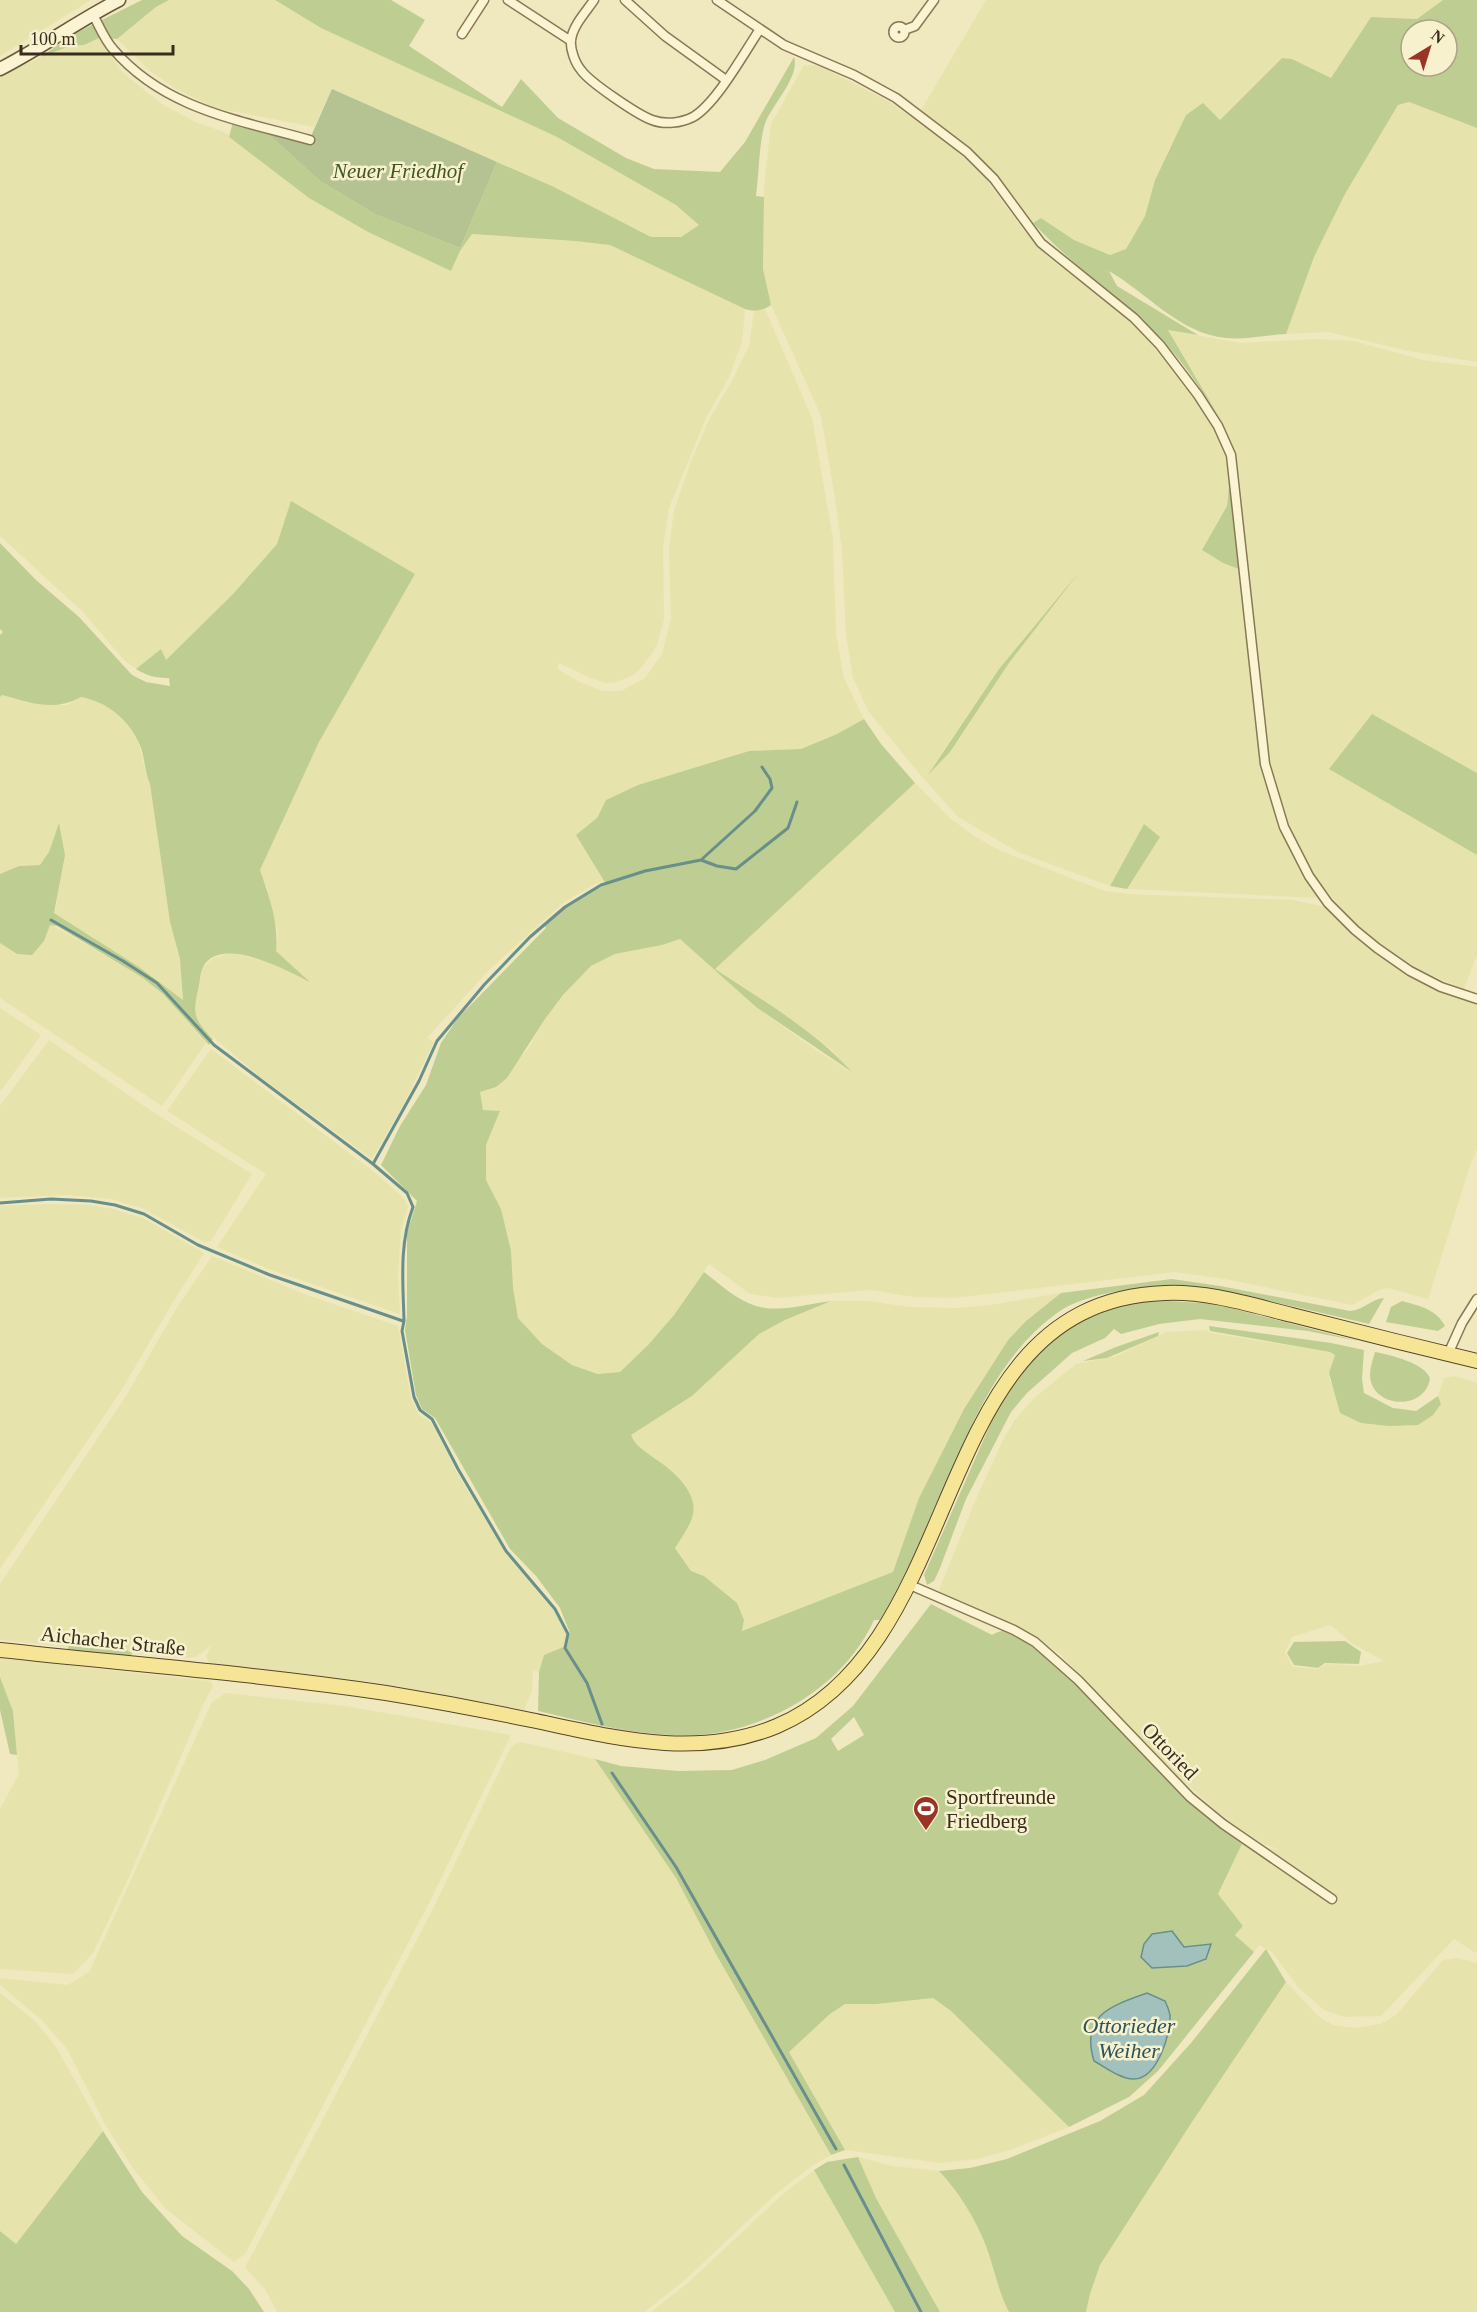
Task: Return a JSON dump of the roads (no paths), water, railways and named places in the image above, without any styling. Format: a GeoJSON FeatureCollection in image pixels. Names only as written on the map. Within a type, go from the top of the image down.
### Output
{"type":"FeatureCollection","features":[{"type":"Feature","properties":{"kind":"main road"},"geometry":{"type":"LineString","coordinates":[[0,69],[79,21],[119,0]]}},
{"type":"Feature","properties":{"kind":"main road","name":"Aichacher Straße"},"geometry":{"type":"LineString","coordinates":[[0,1650],[386,1693],[617,1738],[674,1744],[731,1740],[778,1725],[809,1708],[838,1687],[872,1647],[910,1585],[962,1465],[990,1408],[1013,1370],[1039,1341],[1062,1323],[1093,1306],[1131,1295],[1170,1292],[1216,1298],[1477,1361]]}},
{"type":"Feature","properties":{"kind":"street"},"geometry":{"type":"LineString","coordinates":[[462,34],[484,0]]}},
{"type":"Feature","properties":{"kind":"street"},"geometry":{"type":"LineString","coordinates":[[508,0],[571,41]]}},
{"type":"Feature","properties":{"kind":"street"},"geometry":{"type":"LineString","coordinates":[[594,0],[574,29],[571,41],[580,69],[588,79],[651,120],[662,123],[682,122],[693,117],[708,104],[760,30]]}},
{"type":"Feature","properties":{"kind":"street"},"geometry":{"type":"LineString","coordinates":[[625,0],[665,36],[726,80]]}},
{"type":"Feature","properties":{"kind":"street"},"geometry":{"type":"LineString","coordinates":[[717,0],[784,45],[854,75],[896,98],[967,152],[994,179],[1041,243],[1134,318],[1160,345],[1198,395],[1218,426],[1231,455],[1265,764],[1272,794],[1284,827],[1309,876],[1328,903],[1377,948],[1410,971],[1441,987],[1477,999]]}},
{"type":"Feature","properties":{"kind":"street"},"geometry":{"type":"LineString","coordinates":[[904,30],[915,26],[934,0]]}},
{"type":"Feature","properties":{"kind":"street"},"geometry":{"type":"LineString","coordinates":[[93,13],[111,47],[133,70],[189,105],[216,116],[310,140]]}},
{"type":"Feature","properties":{"kind":"street"},"geometry":{"type":"LineString","coordinates":[[1448,1354],[1462,1323],[1477,1299]]}},
{"type":"Feature","properties":{"kind":"street","name":"Ottoried"},"geometry":{"type":"LineString","coordinates":[[910,1585],[992,1620],[1035,1642],[1052,1655],[1190,1797],[1223,1824],[1332,1899]]}},
{"type":"Feature","properties":{"kind":"water","name":"Ottorieder Weiher"},"geometry":{"type":"Polygon","coordinates":[[[1172,1931],[1184,1947],[1211,1944],[1206,1959],[1187,1966],[1152,1968],[1141,1957],[1144,1944],[1152,1934],[1172,1931]]]}},
{"type":"Feature","properties":{"kind":"water","name":"Ottorieder Weiher"},"geometry":{"type":"Polygon","coordinates":[[[1147,1993],[1165,2001],[1170,2023],[1165,2044],[1156,2064],[1142,2077],[1133,2079],[1118,2075],[1094,2061],[1091,2033],[1095,2023],[1111,2008],[1147,1993]]]}},
{"type":"Feature","properties":{"kind":"waterway"},"geometry":{"type":"LineString","coordinates":[[602,1724],[587,1683],[565,1648],[568,1634],[555,1609],[506,1551],[432,1419],[420,1410],[414,1397],[402,1331],[404,1249],[413,1207],[407,1193],[373,1164],[419,1081],[437,1041],[484,985],[530,937],[565,907],[601,885],[645,871],[701,860],[755,811],[772,788],[770,779],[762,767]]}},
{"type":"Feature","properties":{"kind":"waterway"},"geometry":{"type":"LineString","coordinates":[[701,860],[717,866],[736,869],[788,828],[797,802]]}},
{"type":"Feature","properties":{"kind":"waterway"},"geometry":{"type":"LineString","coordinates":[[51,920],[157,983],[214,1045],[373,1164]]}},
{"type":"Feature","properties":{"kind":"waterway"},"geometry":{"type":"LineString","coordinates":[[0,1203],[51,1199],[115,1205],[144,1214],[198,1245],[270,1275],[403,1321]]}},
{"type":"Feature","properties":{"kind":"waterway"},"geometry":{"type":"LineString","coordinates":[[612,1773],[676,1867],[836,2149]]}},
{"type":"Feature","properties":{"kind":"waterway"},"geometry":{"type":"LineString","coordinates":[[844,2165],[921,2312]]}},
{"type":"Feature","properties":{"kind":"place","name":"Sportfreunde Friedberg"},"geometry":{"type":"Point","coordinates":[926,1832]}},
{"type":"Feature","properties":{"kind":"park label","name":"Neuer Friedhof"},"geometry":{"type":"Point","coordinates":[398,171]}}]}
